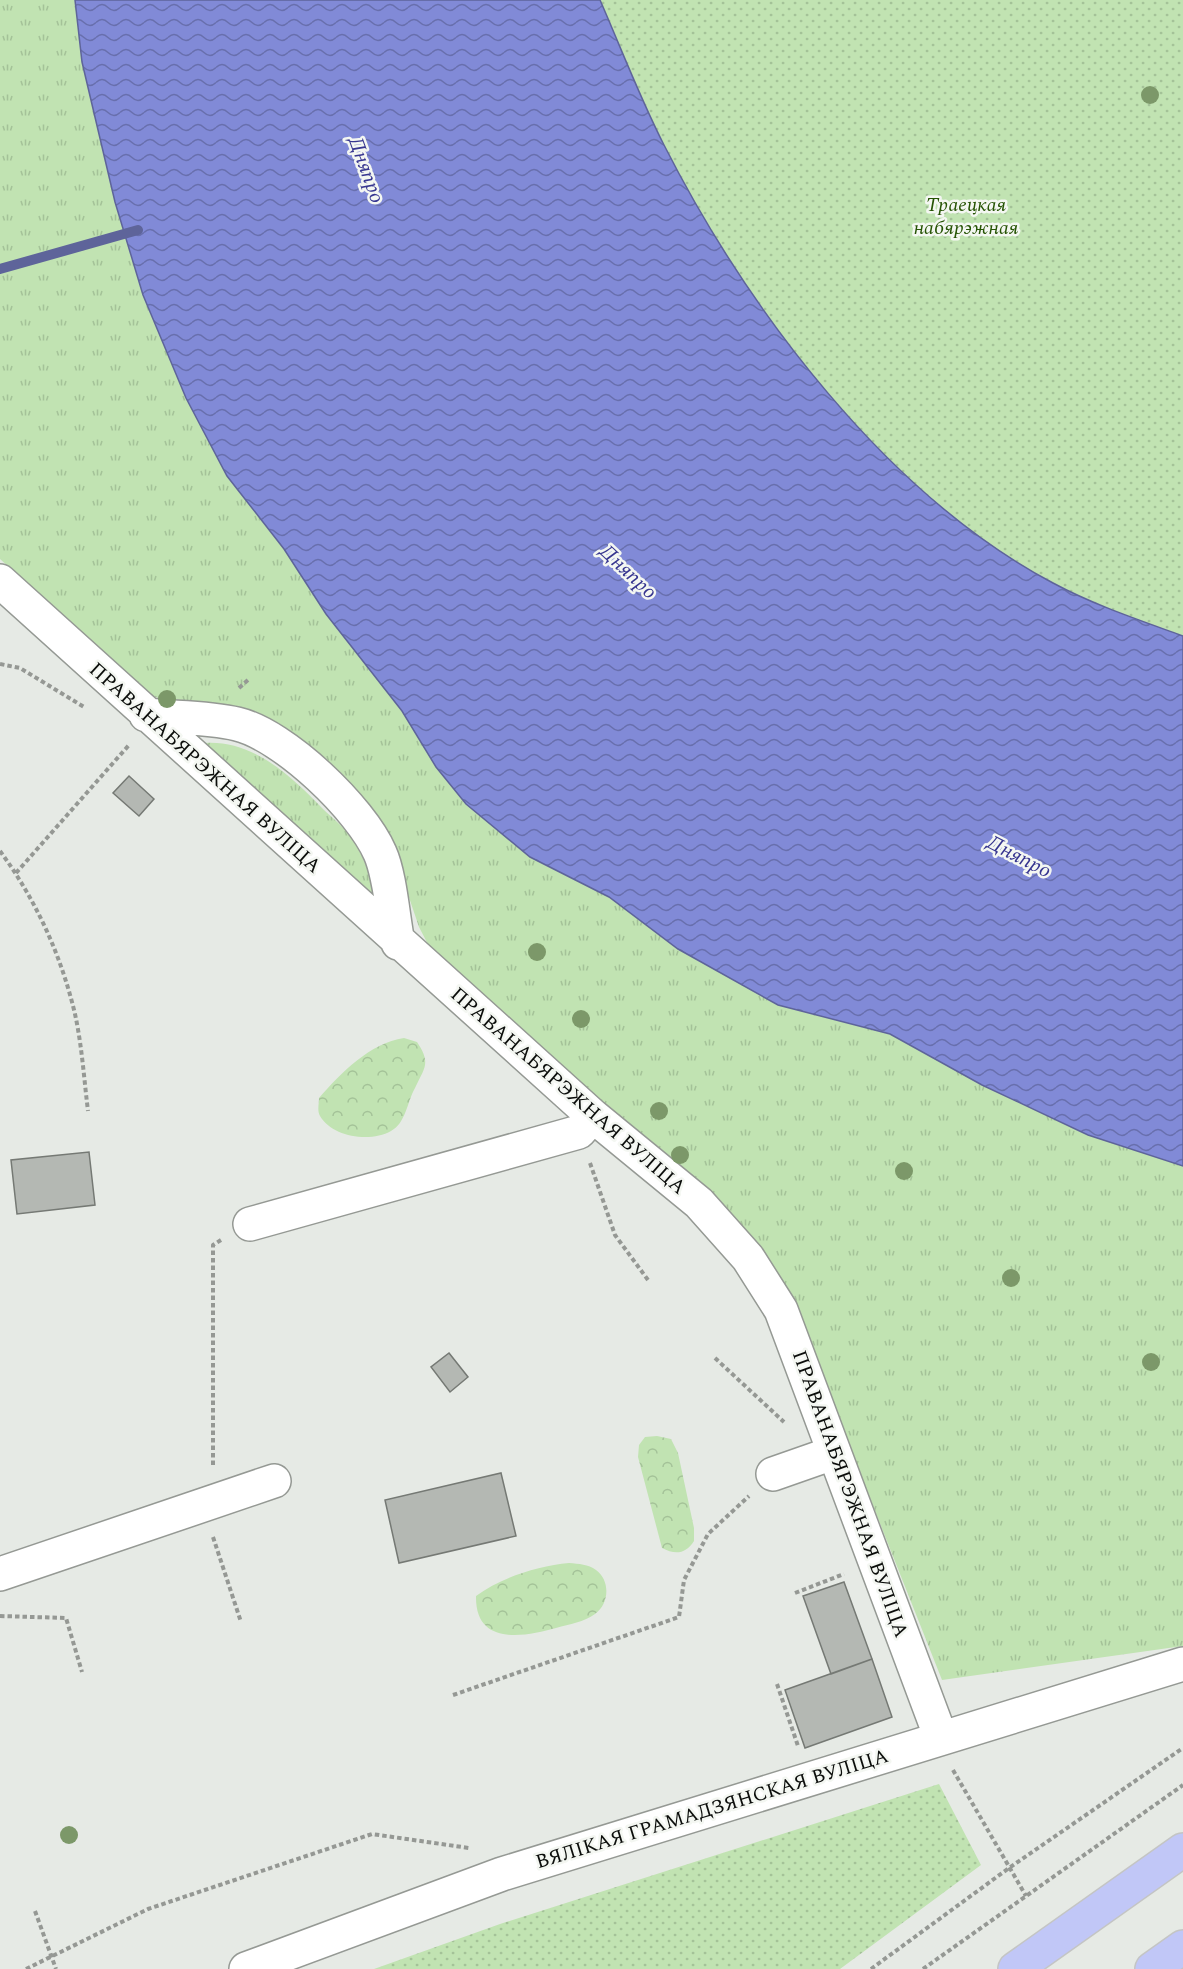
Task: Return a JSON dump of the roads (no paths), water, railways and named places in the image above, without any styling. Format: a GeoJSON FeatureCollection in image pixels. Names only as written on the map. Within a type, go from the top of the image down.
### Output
{"type":"FeatureCollection","features":[{"type":"Feature","properties":{"kind":"main road"},"geometry":{"type":"LineString","coordinates":[[1015,1969],[1183,1850]]}},
{"type":"Feature","properties":{"kind":"main road"},"geometry":{"type":"LineString","coordinates":[[1152,1969],[1183,1947]]}},
{"type":"Feature","properties":{"kind":"street","name":"ПРАВАНАБЯРЭЖНАЯ ВУЛІЦА"},"geometry":{"type":"LineString","coordinates":[[0,581],[140,727],[398,943],[586,1124],[699,1203],[748,1258],[781,1310],[945,1752]]}},
{"type":"Feature","properties":{"kind":"street"},"geometry":{"type":"LineString","coordinates":[[140,727],[237,724],[264,734],[296,755],[343,801],[367,830],[381,854],[398,943]]}},
{"type":"Feature","properties":{"kind":"street"},"geometry":{"type":"LineString","coordinates":[[250,1224],[586,1124]]}},
{"type":"Feature","properties":{"kind":"street"},"geometry":{"type":"LineString","coordinates":[[773,1474],[829,1440]]}},
{"type":"Feature","properties":{"kind":"street"},"geometry":{"type":"LineString","coordinates":[[0,1574],[274,1481]]}},
{"type":"Feature","properties":{"kind":"street","name":"ВЯЛІКАЯ ГРАМАДЗЯНСКАЯ ВУЛІЦА"},"geometry":{"type":"LineString","coordinates":[[246,1969],[502,1874],[945,1752],[1183,1664]]}},
{"type":"Feature","properties":{"kind":"water","name":"Дняпро"},"geometry":{"type":"Polygon","coordinates":[[[75,0],[600,0],[664,145],[698,208],[737,271],[780,333],[828,393],[879,449],[934,501],[992,546],[1069,591],[1117,612],[1183,636],[1183,1166],[1088,1135],[982,1085],[890,1034],[778,1005],[678,949],[609,897],[530,857],[466,804],[436,767],[402,711],[326,614],[284,549],[227,476],[186,398],[143,295],[115,202],[82,62],[75,0]]]}},
{"type":"Feature","properties":{"kind":"waterway"},"geometry":{"type":"LineString","coordinates":[[0,269],[138,230]]}},
{"type":"Feature","properties":{"kind":"park label","name":"Траецкая набярэжная"},"geometry":{"type":"Point","coordinates":[966,216]}}]}
